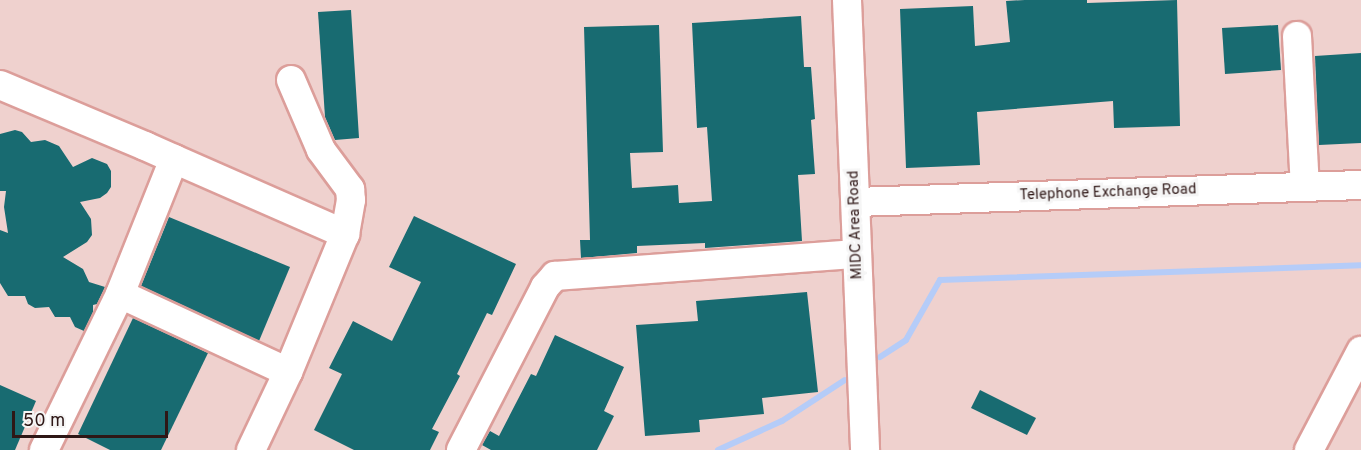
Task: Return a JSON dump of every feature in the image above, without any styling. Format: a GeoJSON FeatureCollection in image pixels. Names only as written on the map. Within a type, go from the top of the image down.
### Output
{"type":"FeatureCollection","features":[{"type":"Feature","properties":{"kind":"street","name":"MIDC Area Road"},"geometry":{"type":"LineString","coordinates":[[847,0],[865,450]]}},
{"type":"Feature","properties":{"kind":"street"},"geometry":{"type":"LineString","coordinates":[[1297,36],[1305,187]]}},
{"type":"Feature","properties":{"kind":"street"},"geometry":{"type":"LineString","coordinates":[[251,450],[288,372],[345,234],[351,200],[350,189],[321,150],[291,80]]}},
{"type":"Feature","properties":{"kind":"street"},"geometry":{"type":"LineString","coordinates":[[0,85],[345,234]]}},
{"type":"Feature","properties":{"kind":"street"},"geometry":{"type":"LineString","coordinates":[[44,450],[120,294],[174,159]]}},
{"type":"Feature","properties":{"kind":"street","name":"Telephone Exchange Road"},"geometry":{"type":"LineString","coordinates":[[856,202],[1361,185]]}},
{"type":"Feature","properties":{"kind":"street"},"geometry":{"type":"LineString","coordinates":[[461,450],[545,287],[555,276],[856,254]]}},
{"type":"Feature","properties":{"kind":"street"},"geometry":{"type":"LineString","coordinates":[[120,294],[288,372]]}},
{"type":"Feature","properties":{"kind":"street"},"geometry":{"type":"LineString","coordinates":[[1309,450],[1361,351]]}},
{"type":"Feature","properties":{"kind":"shaded area"},"geometry":{"type":"Polygon","coordinates":[[[0,0],[1361,0],[1361,450],[0,450],[0,0]]]}},
{"type":"Feature","properties":{"kind":"building"},"geometry":{"type":"Polygon","coordinates":[[[1087,0],[1087,3],[1177,0],[1180,126],[1114,128],[1113,101],[977,112],[980,165],[906,168],[900,9],[973,6],[975,46],[1010,42],[1006,1],[1087,0]]]}},
{"type":"Feature","properties":{"kind":"building"},"geometry":{"type":"Polygon","coordinates":[[[351,10],[359,138],[335,140],[325,117],[318,12],[351,10]]]}},
{"type":"Feature","properties":{"kind":"building"},"geometry":{"type":"Polygon","coordinates":[[[801,16],[804,67],[811,67],[815,119],[811,120],[815,174],[798,175],[802,241],[705,248],[705,243],[637,246],[637,253],[581,258],[580,240],[590,240],[584,27],[659,25],[663,152],[630,153],[632,188],[678,185],[679,203],[712,201],[707,127],[697,128],[692,23],[801,16]]]}},
{"type":"Feature","properties":{"kind":"building"},"geometry":{"type":"Polygon","coordinates":[[[1278,25],[1281,70],[1225,74],[1222,28],[1278,25]]]}},
{"type":"Feature","properties":{"kind":"building"},"geometry":{"type":"Polygon","coordinates":[[[1361,53],[1361,143],[1319,145],[1315,56],[1361,53]]]}},
{"type":"Feature","properties":{"kind":"building"},"geometry":{"type":"Polygon","coordinates":[[[15,130],[22,132],[31,142],[45,140],[59,146],[73,167],[92,158],[107,164],[111,171],[111,187],[107,193],[100,198],[80,202],[91,219],[92,235],[87,242],[63,257],[83,269],[89,282],[105,287],[97,304],[93,305],[93,312],[84,331],[75,327],[70,317],[55,317],[49,307],[35,308],[28,304],[25,296],[8,296],[0,283],[0,230],[8,233],[4,207],[6,191],[0,191],[0,134],[15,130]]]}},
{"type":"Feature","properties":{"kind":"building"},"geometry":{"type":"Polygon","coordinates":[[[414,216],[516,264],[492,315],[487,313],[457,374],[460,376],[432,429],[439,432],[430,450],[354,450],[314,430],[342,374],[329,368],[353,321],[392,341],[421,282],[389,267],[414,216]]]}},
{"type":"Feature","properties":{"kind":"building"},"geometry":{"type":"Polygon","coordinates":[[[169,217],[290,267],[259,341],[141,286],[169,217]]]}},
{"type":"Feature","properties":{"kind":"building"},"geometry":{"type":"Polygon","coordinates":[[[807,292],[818,392],[762,398],[764,414],[699,420],[700,432],[645,436],[636,325],[698,321],[696,301],[807,292]]]}},
{"type":"Feature","properties":{"kind":"building"},"geometry":{"type":"Polygon","coordinates":[[[133,318],[208,353],[161,450],[110,450],[78,434],[133,318]]]}},
{"type":"Feature","properties":{"kind":"building"},"geometry":{"type":"Polygon","coordinates":[[[555,335],[624,367],[604,411],[614,416],[597,450],[491,450],[482,445],[490,431],[499,436],[531,374],[536,376],[555,335]]]}},
{"type":"Feature","properties":{"kind":"building"},"geometry":{"type":"Polygon","coordinates":[[[0,385],[36,401],[15,450],[0,450],[0,385]]]}},
{"type":"Feature","properties":{"kind":"building"},"geometry":{"type":"Polygon","coordinates":[[[980,390],[1036,418],[1027,435],[971,408],[980,390]]]}},
{"type":"Feature","properties":{"kind":"waterway"},"geometry":{"type":"LineString","coordinates":[[880,357],[906,340],[940,280],[1361,265]]}},
{"type":"Feature","properties":{"kind":"waterway"},"geometry":{"type":"LineString","coordinates":[[718,450],[782,421],[845,380]]}}]}
